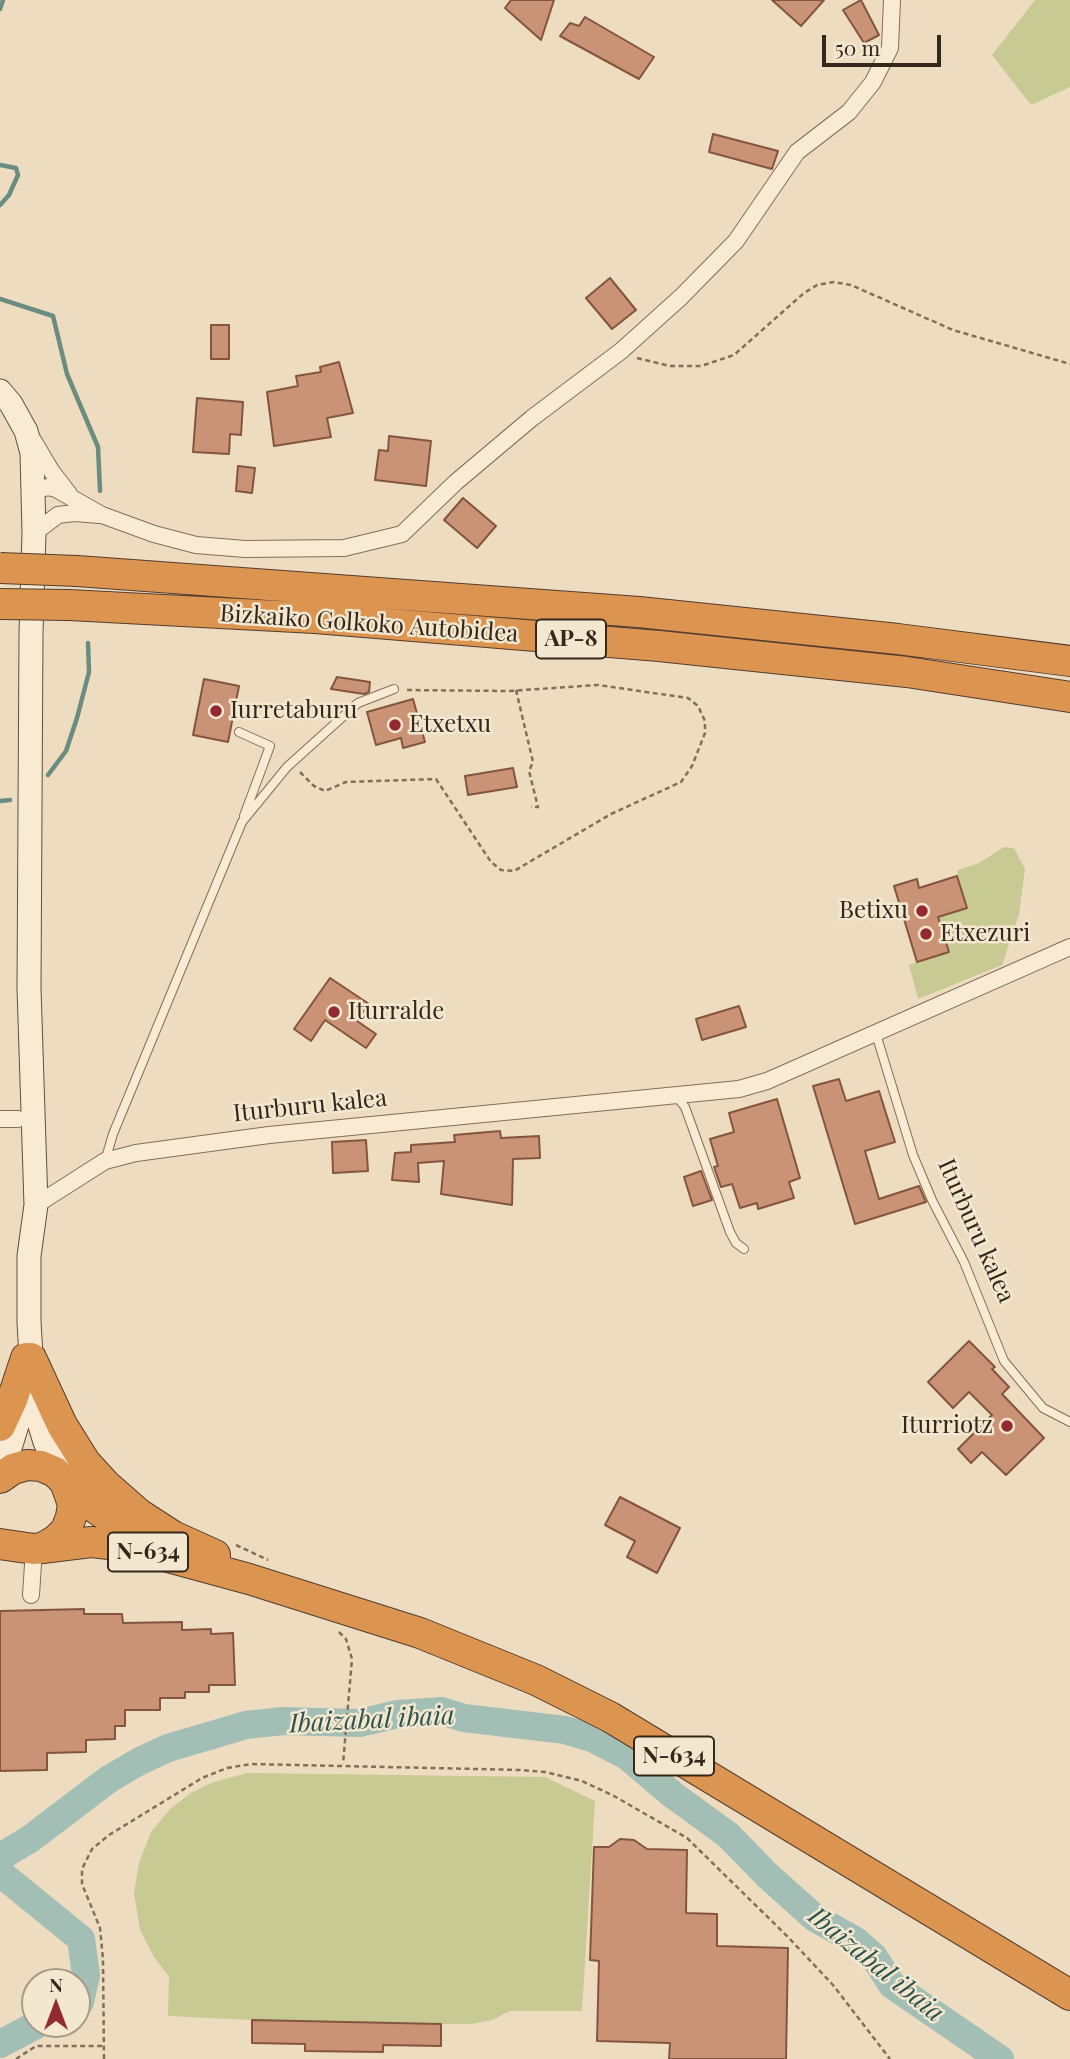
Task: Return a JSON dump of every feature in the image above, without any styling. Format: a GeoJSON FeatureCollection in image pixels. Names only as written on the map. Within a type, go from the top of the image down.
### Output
{"type":"FeatureCollection","features":[{"type":"Feature","properties":{"kind":"highway","name":"Bizkaiko Golkoko Autobidea"},"geometry":{"type":"LineString","coordinates":[[0,568],[77,571],[639,612],[898,639],[1070,661]]}},
{"type":"Feature","properties":{"kind":"highway","name":"Bizkaiko Golkoko Autobidea"},"geometry":{"type":"LineString","coordinates":[[0,604],[315,618],[659,646],[907,672],[1070,697]]}},
{"type":"Feature","properties":{"kind":"highway"},"geometry":{"type":"LineString","coordinates":[[0,1426],[29,1358]]}},
{"type":"Feature","properties":{"kind":"highway"},"geometry":{"type":"LineString","coordinates":[[29,1358],[62,1425],[85,1462],[106,1485],[139,1514],[173,1535],[221,1558],[260,1570]]}},
{"type":"Feature","properties":{"kind":"highway","name":"N-634"},"geometry":{"type":"LineString","coordinates":[[0,1478],[13,1469],[27,1465],[41,1466],[55,1472],[67,1486],[132,1533],[260,1570],[536,1680],[598,1711],[1070,1994]]}},
{"type":"Feature","properties":{"kind":"highway"},"geometry":{"type":"LineString","coordinates":[[19,1544],[56,1540],[66,1530],[73,1504],[67,1486]]}},
{"type":"Feature","properties":{"kind":"highway","name":"N-634"},"geometry":{"type":"LineString","coordinates":[[19,1544],[91,1542],[128,1546],[260,1570]]}},
{"type":"Feature","properties":{"kind":"street"},"geometry":{"type":"LineString","coordinates":[[33,493],[48,487],[71,496],[102,515],[154,534],[196,545],[245,549],[344,548],[402,534],[465,474],[532,418],[621,351],[736,242],[797,152],[849,112],[873,82],[890,48],[892,0]]}},
{"type":"Feature","properties":{"kind":"street"},"geometry":{"type":"LineString","coordinates":[[0,391],[11,404],[52,472],[71,496]]}},
{"type":"Feature","properties":{"kind":"street"},"geometry":{"type":"LineString","coordinates":[[26,430],[32,453],[34,533],[29,988],[36,1205],[27,1245]]}},
{"type":"Feature","properties":{"kind":"street"},"geometry":{"type":"LineString","coordinates":[[33,493],[51,508],[102,515]]}},
{"type":"Feature","properties":{"kind":"street"},"geometry":{"type":"LineString","coordinates":[[34,533],[58,515],[74,513]]}},
{"type":"Feature","properties":{"kind":"street","name":"Iturburu kalea"},"geometry":{"type":"LineString","coordinates":[[36,1205],[105,1161],[136,1153],[269,1135],[739,1089],[767,1082],[1070,947]]}},
{"type":"Feature","properties":{"kind":"street"},"geometry":{"type":"LineString","coordinates":[[29,988],[21,1056],[9,1119],[27,1245],[29,1358],[34,1406],[44,1442],[67,1486]]}},
{"type":"Feature","properties":{"kind":"street"},"geometry":{"type":"LineString","coordinates":[[9,1119],[26,1103],[27,1058],[32,1039]]}},
{"type":"Feature","properties":{"kind":"street"},"geometry":{"type":"LineString","coordinates":[[9,1119],[26,1130],[28,1165],[35,1180]]}},
{"type":"Feature","properties":{"kind":"street"},"geometry":{"type":"LineString","coordinates":[[0,1478],[22,1409],[29,1358]]}},
{"type":"Feature","properties":{"kind":"street"},"geometry":{"type":"LineString","coordinates":[[19,1544],[32,1595]]}},
{"type":"Feature","properties":{"kind":"lane"},"geometry":{"type":"LineString","coordinates":[[242,822],[291,763],[358,703],[394,689]]}},
{"type":"Feature","properties":{"kind":"lane"},"geometry":{"type":"LineString","coordinates":[[105,1161],[113,1134],[242,822],[270,746],[239,732]]}},
{"type":"Feature","properties":{"kind":"lane","name":"Iturburu kalea"},"geometry":{"type":"LineString","coordinates":[[876,1034],[913,1156],[964,1262],[1004,1360],[1043,1408],[1070,1422]]}},
{"type":"Feature","properties":{"kind":"lane"},"geometry":{"type":"LineString","coordinates":[[676,1096],[685,1107],[730,1232],[736,1243],[744,1249]]}},
{"type":"Feature","properties":{"kind":"path"},"geometry":{"type":"LineString","coordinates":[[621,351],[629,356],[670,366],[701,366],[734,355],[804,293],[817,285],[834,282],[851,285],[953,330],[1070,364]]}},
{"type":"Feature","properties":{"kind":"path"},"geometry":{"type":"LineString","coordinates":[[291,763],[314,786],[325,791],[346,782],[436,779],[491,862],[501,870],[514,871],[611,814],[681,782],[705,733],[705,721],[698,706],[688,698],[598,685],[459,692],[394,689]]}},
{"type":"Feature","properties":{"kind":"path"},"geometry":{"type":"LineString","coordinates":[[516,690],[533,762],[529,771],[538,807],[531,807]]}},
{"type":"Feature","properties":{"kind":"path"},"geometry":{"type":"LineString","coordinates":[[236,1545],[261,1555],[260,1570]]}},
{"type":"Feature","properties":{"kind":"path"},"geometry":{"type":"LineString","coordinates":[[336,1629],[346,1639],[351,1650],[342,1765]]}},
{"type":"Feature","properties":{"kind":"path"},"geometry":{"type":"LineString","coordinates":[[104,2059],[100,1928],[82,1884],[82,1869],[92,1849],[109,1835],[202,1778],[227,1768],[251,1764],[545,1772],[582,1781],[687,1838],[789,1937],[832,1985],[890,2059]]}},
{"type":"Feature","properties":{"kind":"path"},"geometry":{"type":"LineString","coordinates":[[16,2059],[36,2046],[104,2046]]}},
{"type":"Feature","properties":{"kind":"green space"},"geometry":{"type":"Polygon","coordinates":[[[1035,0],[1070,0],[1070,87],[1031,105],[992,55],[1035,0]]]}},
{"type":"Feature","properties":{"kind":"green space"},"geometry":{"type":"Polygon","coordinates":[[[1004,847],[1014,848],[1025,869],[1019,914],[1002,965],[918,999],[909,965],[917,962],[938,917],[967,907],[957,876],[958,870],[979,863],[1004,847]]]}},
{"type":"Feature","properties":{"kind":"green space"},"geometry":{"type":"Polygon","coordinates":[[[247,1773],[545,1777],[595,1801],[582,2011],[510,2011],[492,2020],[471,2024],[441,2024],[441,2046],[384,2045],[383,2052],[305,2051],[304,2044],[252,2043],[252,2020],[168,2016],[169,1977],[154,1957],[140,1930],[134,1893],[139,1863],[151,1832],[171,1808],[191,1793],[211,1783],[247,1773]]]}},
{"type":"Feature","properties":{"kind":"building"},"geometry":{"type":"Polygon","coordinates":[[[511,0],[554,0],[541,40],[505,8],[511,0]]]}},
{"type":"Feature","properties":{"kind":"building"},"geometry":{"type":"Polygon","coordinates":[[[772,0],[824,0],[801,26],[772,0]]]}},
{"type":"Feature","properties":{"kind":"building"},"geometry":{"type":"Polygon","coordinates":[[[861,0],[879,35],[864,43],[843,10],[861,0]]]}},
{"type":"Feature","properties":{"kind":"building"},"geometry":{"type":"Polygon","coordinates":[[[585,17],[654,57],[639,79],[560,36],[570,23],[579,26],[585,17]]]}},
{"type":"Feature","properties":{"kind":"building"},"geometry":{"type":"Polygon","coordinates":[[[713,134],[778,151],[772,169],[709,152],[713,134]]]}},
{"type":"Feature","properties":{"kind":"building"},"geometry":{"type":"Polygon","coordinates":[[[610,278],[636,310],[612,329],[586,298],[610,278]]]}},
{"type":"Feature","properties":{"kind":"building"},"geometry":{"type":"Polygon","coordinates":[[[211,325],[229,325],[229,359],[211,359],[211,325]]]}},
{"type":"Feature","properties":{"kind":"building"},"geometry":{"type":"Polygon","coordinates":[[[339,362],[353,413],[327,418],[331,437],[274,446],[267,392],[298,386],[296,376],[321,372],[320,367],[339,362]]]}},
{"type":"Feature","properties":{"kind":"building"},"geometry":{"type":"Polygon","coordinates":[[[197,398],[243,402],[241,435],[230,434],[229,454],[193,452],[197,398]]]}},
{"type":"Feature","properties":{"kind":"building"},"geometry":{"type":"Polygon","coordinates":[[[389,436],[431,441],[426,486],[375,480],[379,450],[388,451],[389,436]]]}},
{"type":"Feature","properties":{"kind":"building"},"geometry":{"type":"Polygon","coordinates":[[[238,466],[255,468],[252,493],[236,491],[238,466]]]}},
{"type":"Feature","properties":{"kind":"building"},"geometry":{"type":"Polygon","coordinates":[[[463,498],[496,526],[477,548],[444,520],[463,498]]]}},
{"type":"Feature","properties":{"kind":"building"},"geometry":{"type":"Polygon","coordinates":[[[337,677],[370,682],[369,692],[364,694],[331,689],[337,677]]]}},
{"type":"Feature","properties":{"kind":"building","name":"Iurretaburu"},"geometry":{"type":"Polygon","coordinates":[[[204,679],[239,686],[228,742],[193,735],[204,679]]]}},
{"type":"Feature","properties":{"kind":"building","name":"Etxetxu"},"geometry":{"type":"Polygon","coordinates":[[[413,699],[425,742],[403,748],[401,738],[376,745],[367,712],[413,699]]]}},
{"type":"Feature","properties":{"kind":"building"},"geometry":{"type":"Polygon","coordinates":[[[513,768],[517,787],[468,795],[465,776],[513,768]]]}},
{"type":"Feature","properties":{"kind":"building","name":"Etxezuri"},"geometry":{"type":"Polygon","coordinates":[[[957,876],[967,908],[938,917],[949,952],[917,962],[894,886],[917,879],[919,888],[957,876]]]}},
{"type":"Feature","properties":{"kind":"building","name":"Iturralde"},"geometry":{"type":"Polygon","coordinates":[[[330,978],[369,1004],[357,1021],[376,1034],[366,1048],[325,1020],[311,1041],[294,1029],[330,978]]]}},
{"type":"Feature","properties":{"kind":"building"},"geometry":{"type":"Polygon","coordinates":[[[739,1006],[746,1027],[702,1040],[696,1019],[739,1006]]]}},
{"type":"Feature","properties":{"kind":"building"},"geometry":{"type":"Polygon","coordinates":[[[839,1079],[846,1101],[879,1091],[895,1142],[865,1151],[879,1199],[919,1186],[926,1202],[855,1224],[813,1086],[839,1079]]]}},
{"type":"Feature","properties":{"kind":"building"},"geometry":{"type":"Polygon","coordinates":[[[777,1099],[800,1178],[789,1182],[794,1198],[758,1209],[757,1203],[740,1208],[732,1184],[721,1187],[714,1167],[718,1166],[710,1139],[734,1132],[729,1113],[777,1099]]]}},
{"type":"Feature","properties":{"kind":"building"},"geometry":{"type":"Polygon","coordinates":[[[500,1131],[501,1138],[539,1136],[540,1158],[513,1159],[512,1205],[441,1194],[444,1161],[418,1163],[419,1182],[392,1180],[395,1153],[411,1152],[411,1145],[455,1142],[454,1135],[500,1131]]]}},
{"type":"Feature","properties":{"kind":"building"},"geometry":{"type":"Polygon","coordinates":[[[366,1140],[368,1171],[333,1173],[332,1142],[366,1140]]]}},
{"type":"Feature","properties":{"kind":"building"},"geometry":{"type":"Polygon","coordinates":[[[701,1171],[712,1200],[693,1206],[684,1177],[701,1171]]]}},
{"type":"Feature","properties":{"kind":"building","name":"Iturriotz"},"geometry":{"type":"Polygon","coordinates":[[[969,1341],[995,1367],[992,1369],[1009,1387],[1002,1394],[1044,1438],[1006,1475],[982,1452],[971,1463],[958,1449],[992,1415],[969,1392],[953,1408],[928,1382],[969,1341]]]}},
{"type":"Feature","properties":{"kind":"building"},"geometry":{"type":"Polygon","coordinates":[[[620,1497],[680,1528],[657,1573],[627,1557],[635,1541],[605,1525],[620,1497]]]}},
{"type":"Feature","properties":{"kind":"building"},"geometry":{"type":"Polygon","coordinates":[[[84,1609],[84,1614],[122,1614],[123,1623],[182,1622],[182,1630],[211,1629],[211,1634],[233,1633],[235,1685],[209,1685],[209,1692],[185,1692],[185,1698],[160,1698],[160,1710],[125,1710],[125,1726],[115,1726],[115,1739],[86,1740],[86,1752],[47,1753],[47,1770],[0,1771],[0,1611],[84,1609]]]}},
{"type":"Feature","properties":{"kind":"building"},"geometry":{"type":"Polygon","coordinates":[[[620,1839],[634,1840],[647,1849],[687,1850],[686,1913],[717,1914],[717,1946],[788,1948],[786,2059],[669,2059],[670,2043],[597,2041],[599,1961],[590,1960],[594,1847],[609,1847],[620,1839]]]}},
{"type":"Feature","properties":{"kind":"building"},"geometry":{"type":"Polygon","coordinates":[[[252,2020],[441,2024],[441,2046],[383,2045],[383,2052],[305,2051],[305,2044],[252,2043],[252,2020]]]}},
{"type":"Feature","properties":{"kind":"waterway"},"geometry":{"type":"LineString","coordinates":[[0,9],[3,0]]}},
{"type":"Feature","properties":{"kind":"waterway"},"geometry":{"type":"LineString","coordinates":[[0,165],[16,168],[18,175],[9,195],[0,205]]}},
{"type":"Feature","properties":{"kind":"waterway"},"geometry":{"type":"LineString","coordinates":[[0,299],[53,316],[67,374],[98,447],[100,491]]}},
{"type":"Feature","properties":{"kind":"waterway"},"geometry":{"type":"LineString","coordinates":[[48,775],[66,751],[77,718],[89,672],[88,643]]}},
{"type":"Feature","properties":{"kind":"waterway"},"geometry":{"type":"LineString","coordinates":[[0,801],[10,800]]}},
{"type":"Feature","properties":{"kind":"waterway","name":"Ibaizabal ibaia"},"geometry":{"type":"LineString","coordinates":[[0,1857],[30,1839],[109,1779],[140,1761],[168,1748],[246,1725],[283,1721],[359,1723],[398,1714],[441,1711],[464,1718],[565,1730],[592,1738],[627,1756],[673,1795],[728,1835],[815,1918],[856,1941],[874,1957],[892,1985],[1000,2059]]}},
{"type":"Feature","properties":{"kind":"waterway"},"geometry":{"type":"LineString","coordinates":[[0,1873],[81,1939],[85,1968]]}},
{"type":"Feature","properties":{"kind":"waterway"},"geometry":{"type":"LineString","coordinates":[[0,2044],[21,2033]]}},
{"type":"Feature","properties":{"kind":"place","name":"Iurretaburu"},"geometry":{"type":"Point","coordinates":[216,711]}},
{"type":"Feature","properties":{"kind":"place","name":"Etxetxu"},"geometry":{"type":"Point","coordinates":[395,725]}},
{"type":"Feature","properties":{"kind":"place","name":"Betixu"},"geometry":{"type":"Point","coordinates":[922,911]}},
{"type":"Feature","properties":{"kind":"place","name":"Etxezuri"},"geometry":{"type":"Point","coordinates":[926,934]}},
{"type":"Feature","properties":{"kind":"place","name":"Iturralde"},"geometry":{"type":"Point","coordinates":[334,1012]}},
{"type":"Feature","properties":{"kind":"place","name":"Iturriotz"},"geometry":{"type":"Point","coordinates":[1007,1426]}}]}
